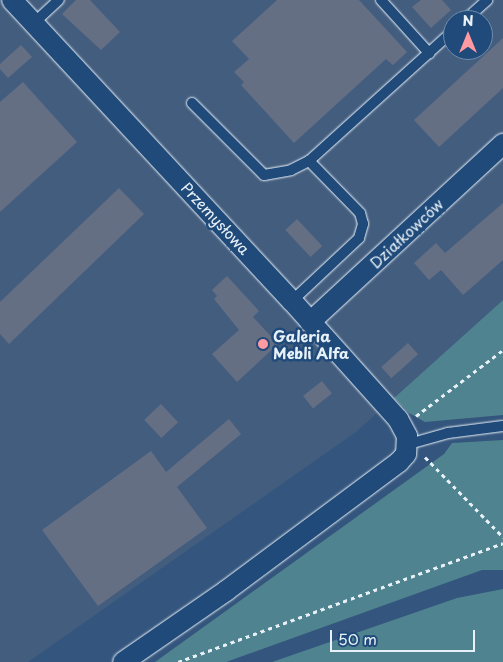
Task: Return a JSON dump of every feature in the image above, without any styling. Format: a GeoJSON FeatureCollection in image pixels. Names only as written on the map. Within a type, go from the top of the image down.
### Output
{"type":"FeatureCollection","features":[{"type":"Feature","properties":{"kind":"street","name":"Przemysłowa"},"geometry":{"type":"LineString","coordinates":[[12,0],[292,301],[405,436]]}},
{"type":"Feature","properties":{"kind":"street","name":"Działkowców"},"geometry":{"type":"LineString","coordinates":[[310,322],[503,144]]}},
{"type":"Feature","properties":{"kind":"street"},"geometry":{"type":"LineString","coordinates":[[122,662],[226,591],[399,462],[406,454],[405,436]]}},
{"type":"Feature","properties":{"kind":"lane"},"geometry":{"type":"LineString","coordinates":[[34,24],[59,0]]}},
{"type":"Feature","properties":{"kind":"lane"},"geometry":{"type":"LineString","coordinates":[[381,0],[429,52]]}},
{"type":"Feature","properties":{"kind":"lane"},"geometry":{"type":"LineString","coordinates":[[476,10],[487,0]]}},
{"type":"Feature","properties":{"kind":"lane"},"geometry":{"type":"LineString","coordinates":[[192,103],[264,175],[291,170],[309,161],[443,40]]}},
{"type":"Feature","properties":{"kind":"lane"},"geometry":{"type":"LineString","coordinates":[[292,301],[359,238],[363,224],[360,213],[309,161]]}},
{"type":"Feature","properties":{"kind":"lane"},"geometry":{"type":"LineString","coordinates":[[405,436],[435,436],[503,426]]}},
{"type":"Feature","properties":{"kind":"path"},"geometry":{"type":"LineString","coordinates":[[503,350],[405,436],[428,458],[498,536],[503,537]]}},
{"type":"Feature","properties":{"kind":"path"},"geometry":{"type":"LineString","coordinates":[[178,662],[503,543]]}},
{"type":"Feature","properties":{"kind":"shaded area"},"geometry":{"type":"Polygon","coordinates":[[[0,0],[503,0],[503,300],[356,432],[28,662],[0,662],[0,0]]]}},
{"type":"Feature","properties":{"kind":"green space"},"geometry":{"type":"Polygon","coordinates":[[[503,300],[503,415],[425,422],[409,413],[394,398],[503,300]]]}},
{"type":"Feature","properties":{"kind":"green space"},"geometry":{"type":"Polygon","coordinates":[[[503,440],[503,570],[482,570],[226,662],[155,662],[444,454],[452,443],[503,440]]]}},
{"type":"Feature","properties":{"kind":"green space"},"geometry":{"type":"Polygon","coordinates":[[[503,589],[503,662],[272,662],[457,598],[503,589]]]}},
{"type":"Feature","properties":{"kind":"building"},"geometry":{"type":"Polygon","coordinates":[[[76,0],[90,0],[120,32],[101,50],[62,14],[76,0]]]}},
{"type":"Feature","properties":{"kind":"building"},"geometry":{"type":"Polygon","coordinates":[[[277,0],[359,0],[407,52],[393,65],[386,59],[294,143],[241,85],[244,82],[234,72],[249,59],[232,41],[277,0]]]}},
{"type":"Feature","properties":{"kind":"building"},"geometry":{"type":"Polygon","coordinates":[[[421,0],[442,0],[451,10],[443,10],[443,17],[431,28],[412,7],[421,0]]]}},
{"type":"Feature","properties":{"kind":"building"},"geometry":{"type":"Polygon","coordinates":[[[503,38],[503,88],[439,147],[414,120],[479,60],[493,60],[493,47],[503,38]]]}},
{"type":"Feature","properties":{"kind":"building"},"geometry":{"type":"Polygon","coordinates":[[[21,45],[32,57],[8,78],[0,69],[0,64],[21,45]]]}},
{"type":"Feature","properties":{"kind":"building"},"geometry":{"type":"Polygon","coordinates":[[[23,82],[77,142],[0,212],[0,102],[23,82]]]}},
{"type":"Feature","properties":{"kind":"building"},"geometry":{"type":"Polygon","coordinates":[[[119,188],[144,214],[9,344],[0,334],[0,302],[119,188]]]}},
{"type":"Feature","properties":{"kind":"building"},"geometry":{"type":"Polygon","coordinates":[[[503,203],[503,260],[463,295],[441,270],[429,280],[414,263],[436,243],[445,253],[503,203]]]}},
{"type":"Feature","properties":{"kind":"building"},"geometry":{"type":"Polygon","coordinates":[[[297,219],[322,246],[311,257],[285,230],[297,219]]]}},
{"type":"Feature","properties":{"kind":"building"},"geometry":{"type":"Polygon","coordinates":[[[227,276],[259,311],[253,317],[278,344],[237,382],[212,354],[239,330],[214,299],[217,296],[212,290],[227,276]]]}},
{"type":"Feature","properties":{"kind":"building"},"geometry":{"type":"Polygon","coordinates":[[[408,343],[418,354],[391,378],[381,367],[408,343]]]}},
{"type":"Feature","properties":{"kind":"building"},"geometry":{"type":"Polygon","coordinates":[[[322,381],[332,394],[313,408],[303,396],[322,381]]]}},
{"type":"Feature","properties":{"kind":"building"},"geometry":{"type":"Polygon","coordinates":[[[161,404],[178,422],[161,438],[144,420],[161,404]]]}},
{"type":"Feature","properties":{"kind":"building"},"geometry":{"type":"Polygon","coordinates":[[[229,419],[241,434],[177,487],[207,528],[98,606],[42,530],[151,451],[166,472],[229,419]]]}},
{"type":"Feature","properties":{"kind":"place","name":"Galeria Mebli Alfa"},"geometry":{"type":"Point","coordinates":[263,344]}}]}
